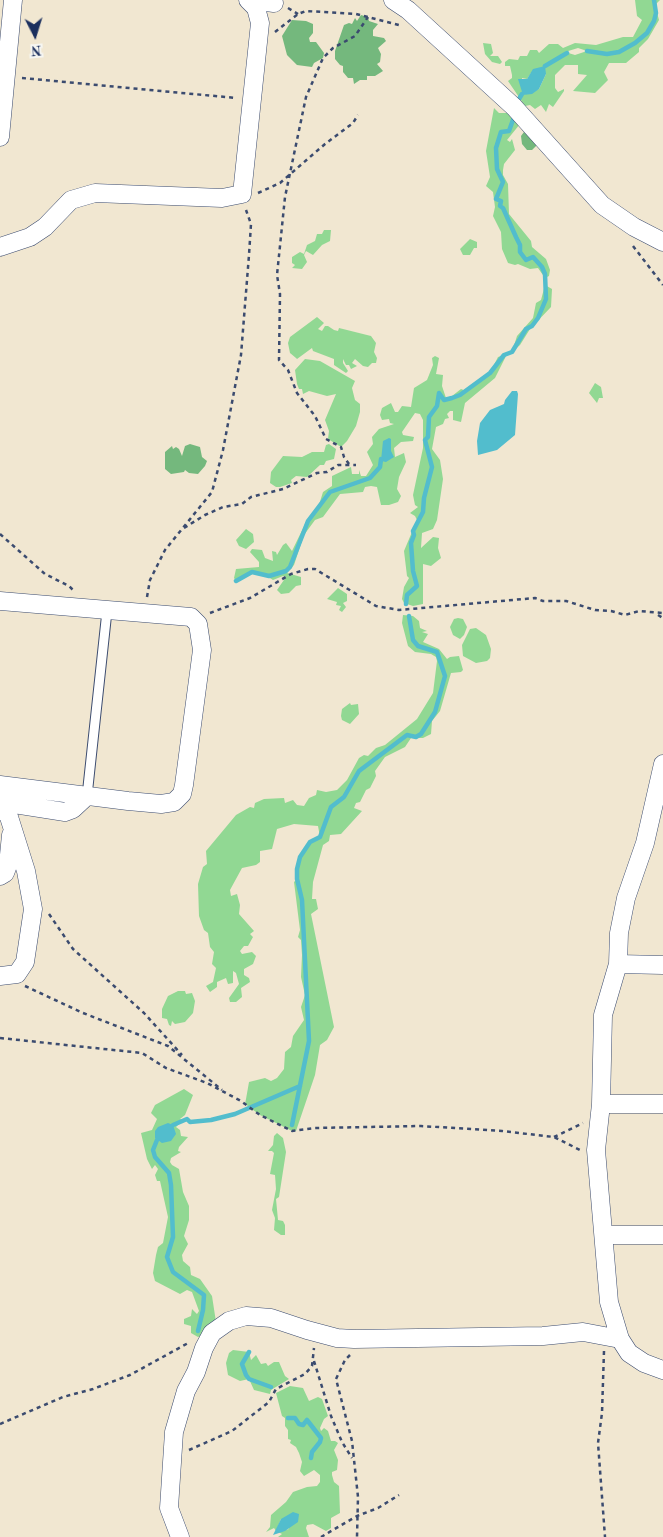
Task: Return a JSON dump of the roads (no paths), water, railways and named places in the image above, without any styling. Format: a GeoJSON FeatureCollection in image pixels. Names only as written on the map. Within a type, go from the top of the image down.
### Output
{"type":"FeatureCollection","features":[{"type":"Feature","properties":{"kind":"street"},"geometry":{"type":"LineString","coordinates":[[0,137],[13,0]]}},
{"type":"Feature","properties":{"kind":"street"},"geometry":{"type":"LineString","coordinates":[[0,247],[30,237],[45,226],[71,200],[95,193],[222,198],[242,194],[259,15],[256,8],[248,0]]}},
{"type":"Feature","properties":{"kind":"street"},"geometry":{"type":"LineString","coordinates":[[252,0],[274,4]]}},
{"type":"Feature","properties":{"kind":"street"},"geometry":{"type":"LineString","coordinates":[[393,0],[420,21],[514,107],[602,204],[634,227],[663,242]]}},
{"type":"Feature","properties":{"kind":"street"},"geometry":{"type":"LineString","coordinates":[[0,601],[191,617],[198,624],[202,650],[182,794],[174,802],[161,804],[0,785]]}},
{"type":"Feature","properties":{"kind":"street"},"geometry":{"type":"LineString","coordinates":[[612,1337],[596,1150],[601,1104],[603,1015],[618,964],[619,933],[626,898],[645,843],[663,764]]}},
{"type":"Feature","properties":{"kind":"street"},"geometry":{"type":"LineString","coordinates":[[0,803],[65,812],[73,809],[87,796]]}},
{"type":"Feature","properties":{"kind":"street"},"geometry":{"type":"LineString","coordinates":[[0,803],[9,817],[26,871],[33,910],[25,962],[17,974],[4,976]]}},
{"type":"Feature","properties":{"kind":"street"},"geometry":{"type":"LineString","coordinates":[[0,876],[5,873],[8,865],[12,829]]}},
{"type":"Feature","properties":{"kind":"street"},"geometry":{"type":"LineString","coordinates":[[618,964],[663,965]]}},
{"type":"Feature","properties":{"kind":"street"},"geometry":{"type":"LineString","coordinates":[[601,1104],[663,1104]]}},
{"type":"Feature","properties":{"kind":"street"},"geometry":{"type":"LineString","coordinates":[[604,1235],[663,1235]]}},
{"type":"Feature","properties":{"kind":"street"},"geometry":{"type":"LineString","coordinates":[[180,1537],[169,1508],[174,1432],[186,1391],[212,1333],[229,1321],[246,1316],[271,1318],[313,1331],[354,1339],[543,1336],[583,1332],[612,1337],[629,1353],[644,1363],[663,1370]]}},
{"type":"Feature","properties":{"kind":"lane"},"geometry":{"type":"LineString","coordinates":[[87,796],[107,611]]}},
{"type":"Feature","properties":{"kind":"water"},"geometry":{"type":"Polygon","coordinates":[[[545,66],[546,74],[539,89],[532,94],[523,95],[518,79],[527,79],[533,69],[545,66]]]}},
{"type":"Feature","properties":{"kind":"water"},"geometry":{"type":"Polygon","coordinates":[[[512,391],[517,391],[518,394],[515,435],[497,450],[478,455],[477,441],[480,423],[490,410],[504,404],[512,391]]]}},
{"type":"Feature","properties":{"kind":"water"},"geometry":{"type":"Polygon","coordinates":[[[391,439],[391,451],[394,457],[386,462],[381,461],[383,441],[391,439]]]}},
{"type":"Feature","properties":{"kind":"water"},"geometry":{"type":"Polygon","coordinates":[[[168,1123],[173,1125],[176,1134],[171,1141],[162,1143],[155,1138],[155,1131],[158,1127],[168,1123]]]}},
{"type":"Feature","properties":{"kind":"water"},"geometry":{"type":"Polygon","coordinates":[[[293,1512],[299,1514],[298,1522],[285,1531],[273,1535],[281,1519],[293,1512]]]}},
{"type":"Feature","properties":{"kind":"waterway"},"geometry":{"type":"LineString","coordinates":[[587,51],[607,54],[619,52],[635,43],[647,33],[654,21],[656,13],[654,0]]}},
{"type":"Feature","properties":{"kind":"waterway"},"geometry":{"type":"LineString","coordinates":[[545,66],[567,53]]}},
{"type":"Feature","properties":{"kind":"waterway"},"geometry":{"type":"LineString","coordinates":[[519,99],[522,94]]}},
{"type":"Feature","properties":{"kind":"waterway"},"geometry":{"type":"LineString","coordinates":[[406,604],[407,595],[417,586],[413,571],[411,543],[414,535],[413,531],[423,512],[424,498],[432,467],[425,440],[428,437],[429,417],[437,406],[439,393],[444,400],[460,395],[490,373],[504,355],[512,352],[526,329],[532,326],[538,318],[546,299],[545,274],[542,267],[533,257],[526,260],[520,252],[520,245],[503,208],[500,206],[501,201],[496,199],[503,182],[497,169],[496,148],[501,132],[509,131],[514,117]]}},
{"type":"Feature","properties":{"kind":"waterway"},"geometry":{"type":"LineString","coordinates":[[236,581],[252,572],[269,576],[286,571],[290,567],[308,521],[330,492],[370,478],[380,467],[381,459]]}},
{"type":"Feature","properties":{"kind":"waterway"},"geometry":{"type":"LineString","coordinates":[[292,1125],[309,1041],[302,900],[297,879],[297,869],[300,857],[310,842],[320,837],[331,807],[344,797],[359,771],[407,735],[416,737],[421,734],[435,712],[445,676],[437,652],[418,646],[413,640],[409,616]]}},
{"type":"Feature","properties":{"kind":"waterway"},"geometry":{"type":"LineString","coordinates":[[173,1125],[187,1119],[190,1122],[211,1120],[235,1114],[300,1086]]}},
{"type":"Feature","properties":{"kind":"waterway"},"geometry":{"type":"LineString","coordinates":[[157,1140],[153,1150],[155,1157],[169,1173],[171,1185],[173,1237],[167,1257],[173,1272],[204,1295],[198,1331]]}},
{"type":"Feature","properties":{"kind":"waterway"},"geometry":{"type":"LineString","coordinates":[[249,1352],[242,1364],[246,1375],[249,1379],[271,1387]]}},
{"type":"Feature","properties":{"kind":"waterway"},"geometry":{"type":"LineString","coordinates":[[288,1418],[295,1418],[299,1424],[303,1425],[307,1420],[321,1438],[312,1452],[311,1458]]}}]}
